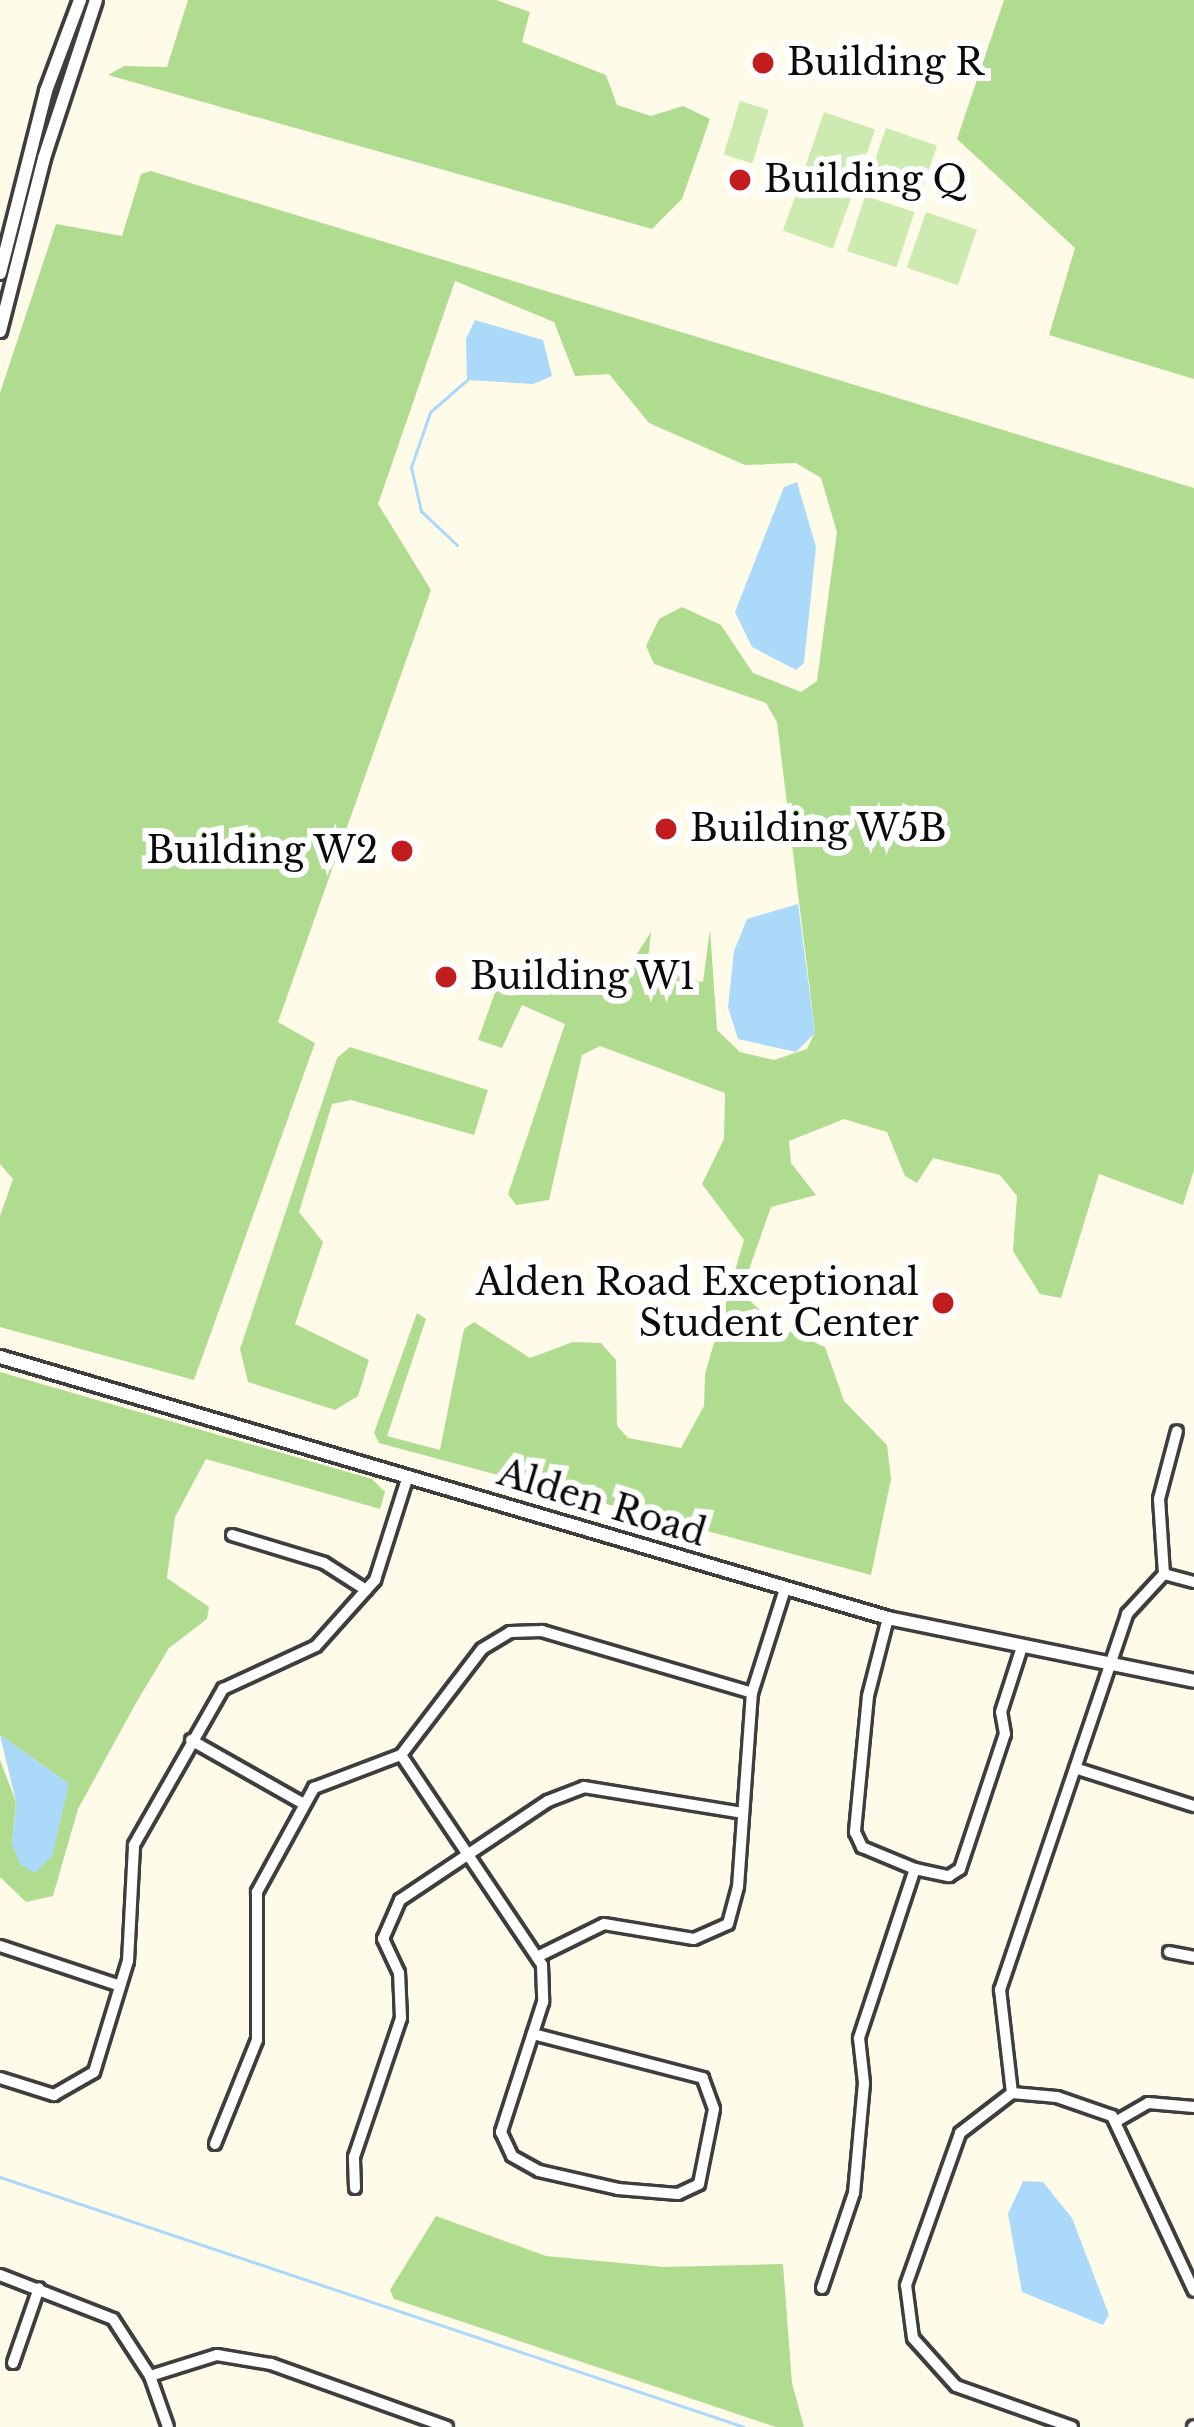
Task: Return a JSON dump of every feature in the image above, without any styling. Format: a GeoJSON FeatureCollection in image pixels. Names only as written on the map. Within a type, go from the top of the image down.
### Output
{"type":"FeatureCollection","features":[{"type":"Feature","properties":{"kind":"street"},"geometry":{"type":"LineString","coordinates":[[0,273],[46,92],[80,0]]}},
{"type":"Feature","properties":{"kind":"street"},"geometry":{"type":"LineString","coordinates":[[0,331],[50,138],[96,0]]}},
{"type":"Feature","properties":{"kind":"street","name":"Alden Road"},"geometry":{"type":"LineString","coordinates":[[0,1357],[888,1618],[1194,1681]]}},
{"type":"Feature","properties":{"kind":"street"},"geometry":{"type":"LineString","coordinates":[[1012,2092],[1000,1990],[1081,1770],[1127,1614],[1164,1574],[1159,1499],[1177,1432]]}},
{"type":"Feature","properties":{"kind":"street"},"geometry":{"type":"LineString","coordinates":[[0,2078],[54,2095],[82,2085],[120,1986],[129,1857],[191,1740],[224,1689],[316,1646],[366,1590],[381,1568],[408,1475]]}},
{"type":"Feature","properties":{"kind":"street"},"geometry":{"type":"LineString","coordinates":[[232,1535],[324,1563],[366,1590]]}},
{"type":"Feature","properties":{"kind":"street"},"geometry":{"type":"LineString","coordinates":[[1164,1574],[1194,1582]]}},
{"type":"Feature","properties":{"kind":"street"},"geometry":{"type":"LineString","coordinates":[[539,1956],[604,1924],[694,1939],[722,1930],[734,1915],[752,1693],[785,1589]]}},
{"type":"Feature","properties":{"kind":"street"},"geometry":{"type":"LineString","coordinates":[[888,1618],[868,1696],[855,1832],[862,1847],[915,1869],[949,1876],[960,1869],[1006,1734],[1001,1712],[1022,1648]]}},
{"type":"Feature","properties":{"kind":"street"},"geometry":{"type":"LineString","coordinates":[[215,2144],[257,2040],[257,1892],[300,1802],[325,1780],[401,1755],[482,1649],[510,1632],[542,1631],[752,1693]]}},
{"type":"Feature","properties":{"kind":"street"},"geometry":{"type":"LineString","coordinates":[[191,1740],[300,1802]]}},
{"type":"Feature","properties":{"kind":"street"},"geometry":{"type":"LineString","coordinates":[[401,1755],[539,1956],[545,1984],[502,2132],[512,2156],[580,2182],[678,2194],[699,2184],[712,2131],[712,2089],[692,2071],[608,2057],[533,2034]]}},
{"type":"Feature","properties":{"kind":"street"},"geometry":{"type":"LineString","coordinates":[[1081,1770],[1194,1806]]}},
{"type":"Feature","properties":{"kind":"street"},"geometry":{"type":"LineString","coordinates":[[355,2188],[354,2157],[401,2018],[399,1973],[383,1940],[384,1923],[400,1900],[584,1787],[742,1814]]}},
{"type":"Feature","properties":{"kind":"street"},"geometry":{"type":"LineString","coordinates":[[822,2288],[854,2193],[864,2083],[859,2038],[915,1869]]}},
{"type":"Feature","properties":{"kind":"street"},"geometry":{"type":"LineString","coordinates":[[0,1946],[120,1986]]}},
{"type":"Feature","properties":{"kind":"street"},"geometry":{"type":"LineString","coordinates":[[1169,1952],[1194,1958]]}},
{"type":"Feature","properties":{"kind":"street"},"geometry":{"type":"LineString","coordinates":[[1072,2427],[956,2386],[913,2338],[906,2285],[940,2172],[960,2133],[1012,2092],[1057,2097],[1117,2121],[1194,2291]]}},
{"type":"Feature","properties":{"kind":"street"},"geometry":{"type":"LineString","coordinates":[[1117,2121],[1148,2103],[1194,2107]]}},
{"type":"Feature","properties":{"kind":"street"},"geometry":{"type":"LineString","coordinates":[[0,2275],[113,2319],[150,2376],[168,2427]]}},
{"type":"Feature","properties":{"kind":"street"},"geometry":{"type":"LineString","coordinates":[[13,2363],[39,2288]]}},
{"type":"Feature","properties":{"kind":"street"},"geometry":{"type":"LineString","coordinates":[[150,2376],[217,2355],[271,2364],[447,2427]]}},
{"type":"Feature","properties":{"kind":"green space"},"geometry":{"type":"Polygon","coordinates":[[[188,0],[496,0],[530,12],[522,42],[606,75],[617,105],[651,116],[683,106],[710,119],[682,199],[652,229],[108,75],[124,66],[167,67],[188,0]]]}},
{"type":"Feature","properties":{"kind":"green space"},"geometry":{"type":"Polygon","coordinates":[[[1004,0],[1194,0],[1194,379],[1049,335],[1075,248],[957,139],[1004,0]]]}},
{"type":"Feature","properties":{"kind":"green space"},"geometry":{"type":"Polygon","coordinates":[[[740,101],[769,110],[752,163],[724,155],[740,101]]]}},
{"type":"Feature","properties":{"kind":"green space"},"geometry":{"type":"Polygon","coordinates":[[[824,112],[875,130],[856,185],[805,168],[824,112]]]}},
{"type":"Feature","properties":{"kind":"green space"},"geometry":{"type":"Polygon","coordinates":[[[886,128],[937,146],[918,202],[866,185],[886,128]]]}},
{"type":"Feature","properties":{"kind":"green space"},"geometry":{"type":"Polygon","coordinates":[[[151,171],[1194,488],[1194,1170],[1183,1205],[1099,1174],[1061,1298],[1040,1294],[1013,1251],[1017,1196],[1000,1175],[933,1158],[917,1183],[905,1176],[887,1132],[844,1119],[789,1141],[791,1163],[816,1195],[771,1207],[741,1292],[775,1325],[825,1347],[844,1401],[887,1445],[891,1479],[871,1575],[379,1443],[374,1433],[417,1313],[426,1319],[387,1436],[440,1450],[464,1329],[474,1322],[530,1358],[573,1342],[601,1343],[616,1360],[617,1426],[628,1438],[681,1448],[704,1406],[705,1374],[744,1240],[702,1184],[724,1139],[725,1093],[600,1046],[582,1055],[549,1200],[516,1205],[508,1194],[565,1024],[522,1005],[502,1048],[478,1040],[502,973],[516,964],[621,979],[651,932],[647,969],[703,982],[710,929],[717,1030],[740,1052],[774,1060],[807,1049],[815,1032],[777,722],[766,703],[654,664],[646,646],[659,619],[682,607],[721,625],[753,673],[801,692],[817,681],[837,532],[821,478],[796,463],[745,465],[649,423],[609,374],[575,376],[554,322],[455,281],[378,504],[431,590],[278,1022],[315,1043],[194,1380],[0,1327],[0,1216],[13,1179],[0,1164],[0,393],[56,224],[122,236],[141,174],[151,171]]]}},
{"type":"Feature","properties":{"kind":"green space"},"geometry":{"type":"Polygon","coordinates":[[[802,178],[852,196],[833,249],[783,231],[802,178]]]}},
{"type":"Feature","properties":{"kind":"green space"},"geometry":{"type":"Polygon","coordinates":[[[865,196],[914,212],[897,267],[847,251],[865,196]]]}},
{"type":"Feature","properties":{"kind":"green space"},"geometry":{"type":"Polygon","coordinates":[[[926,212],[977,230],[958,285],[907,268],[926,212]]]}},
{"type":"Feature","properties":{"kind":"green space"},"geometry":{"type":"Polygon","coordinates":[[[350,1047],[488,1090],[474,1135],[351,1100],[332,1104],[299,1212],[323,1242],[295,1324],[369,1360],[358,1396],[335,1410],[248,1382],[240,1349],[337,1058],[350,1047]]]}},
{"type":"Feature","properties":{"kind":"green space"},"geometry":{"type":"Polygon","coordinates":[[[0,1372],[372,1479],[385,1492],[380,1509],[206,1459],[175,1517],[167,1578],[209,1607],[207,1619],[169,1648],[136,1703],[78,1809],[53,1896],[26,1902],[0,1877],[0,1760],[16,1802],[12,1844],[69,1784],[0,1735],[0,1372]]]}},
{"type":"Feature","properties":{"kind":"green space"},"geometry":{"type":"Polygon","coordinates":[[[436,2216],[546,2256],[664,2267],[783,2264],[792,2383],[804,2427],[776,2427],[394,2299],[390,2290],[436,2216]]]}},
{"type":"Feature","properties":{"kind":"water"},"geometry":{"type":"Polygon","coordinates":[[[475,320],[543,340],[552,376],[533,384],[467,380],[466,339],[475,320]]]}},
{"type":"Feature","properties":{"kind":"water"},"geometry":{"type":"Polygon","coordinates":[[[797,482],[816,547],[804,663],[796,670],[752,647],[735,612],[784,487],[797,482]]]}},
{"type":"Feature","properties":{"kind":"water"},"geometry":{"type":"Polygon","coordinates":[[[798,904],[815,1033],[796,1052],[738,1039],[728,1007],[734,951],[747,919],[798,904]]]}},
{"type":"Feature","properties":{"kind":"water"},"geometry":{"type":"Polygon","coordinates":[[[0,1735],[69,1784],[52,1856],[35,1873],[20,1864],[12,1844],[16,1802],[0,1735]]]}},
{"type":"Feature","properties":{"kind":"water"},"geometry":{"type":"Polygon","coordinates":[[[1023,2181],[1043,2182],[1072,2218],[1109,2315],[1103,2325],[1022,2292],[1008,2214],[1023,2181]]]}},
{"type":"Feature","properties":{"kind":"waterway"},"geometry":{"type":"LineString","coordinates":[[457,545],[421,511],[411,467],[430,412],[467,380]]}},
{"type":"Feature","properties":{"kind":"waterway"},"geometry":{"type":"LineString","coordinates":[[0,2177],[744,2427]]}},
{"type":"Feature","properties":{"kind":"place","name":"Building R"},"geometry":{"type":"Point","coordinates":[763,63]}},
{"type":"Feature","properties":{"kind":"place","name":"Building Q"},"geometry":{"type":"Point","coordinates":[740,180]}},
{"type":"Feature","properties":{"kind":"place","name":"Building W5B"},"geometry":{"type":"Point","coordinates":[666,829]}},
{"type":"Feature","properties":{"kind":"place","name":"Building W2"},"geometry":{"type":"Point","coordinates":[402,851]}},
{"type":"Feature","properties":{"kind":"place","name":"Building W1"},"geometry":{"type":"Point","coordinates":[446,977]}},
{"type":"Feature","properties":{"kind":"place","name":"Alden Road Exceptional Student Center"},"geometry":{"type":"Point","coordinates":[943,1303]}}]}
